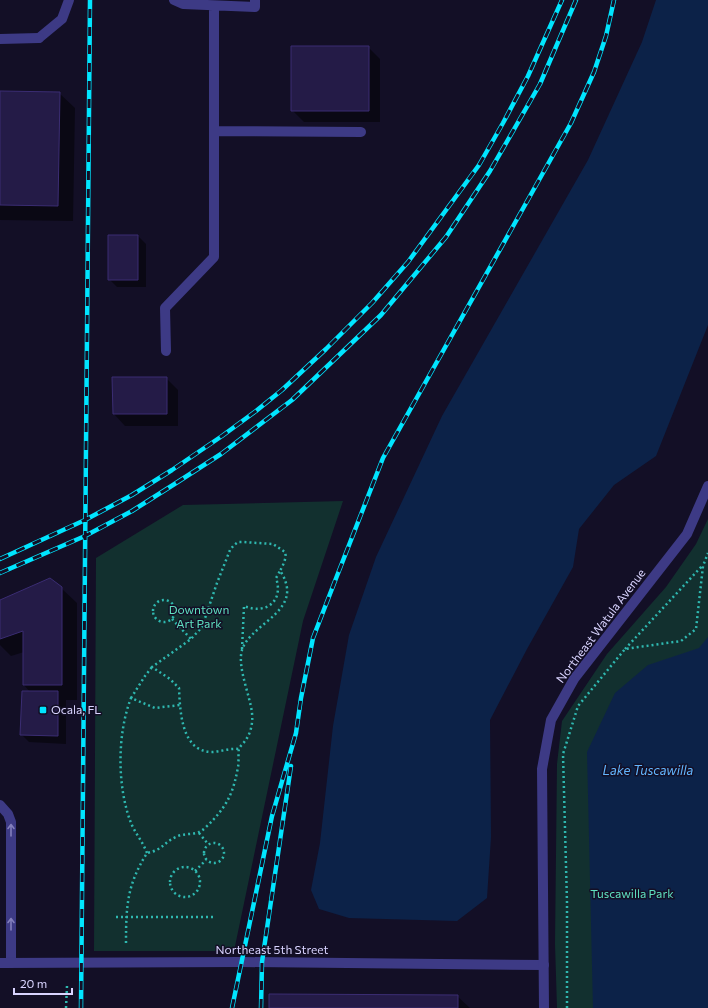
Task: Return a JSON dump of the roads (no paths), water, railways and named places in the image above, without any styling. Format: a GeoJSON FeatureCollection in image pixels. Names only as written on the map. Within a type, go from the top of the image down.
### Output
{"type":"FeatureCollection","features":[{"type":"Feature","properties":{"kind":"street"},"geometry":{"type":"LineString","coordinates":[[0,39],[39,38],[62,19],[69,0]]}},
{"type":"Feature","properties":{"kind":"street"},"geometry":{"type":"LineString","coordinates":[[174,0],[183,4],[255,7],[255,0]]}},
{"type":"Feature","properties":{"kind":"street"},"geometry":{"type":"LineString","coordinates":[[166,351],[165,308],[214,258],[214,6]]}},
{"type":"Feature","properties":{"kind":"street"},"geometry":{"type":"LineString","coordinates":[[214,131],[361,132]]}},
{"type":"Feature","properties":{"kind":"street","name":"Northeast Watula Avenue"},"geometry":{"type":"LineString","coordinates":[[544,1008],[542,769],[551,720],[574,679],[687,534],[708,486]]}},
{"type":"Feature","properties":{"kind":"street"},"geometry":{"type":"LineString","coordinates":[[0,805],[8,814],[11,822],[11,963]]}},
{"type":"Feature","properties":{"kind":"street","name":"Northeast 5th Street"},"geometry":{"type":"LineString","coordinates":[[0,963],[242,962],[544,965]]}},
{"type":"Feature","properties":{"kind":"water"},"geometry":{"type":"Polygon","coordinates":[[[656,0],[708,0],[708,325],[656,456],[614,485],[579,529],[573,567],[527,649],[490,720],[491,837],[487,898],[457,921],[349,918],[319,909],[311,890],[320,843],[333,726],[349,635],[376,557],[442,416],[588,160],[642,42],[656,0]]]}},
{"type":"Feature","properties":{"kind":"water","name":"Lake Tuscawilla"},"geometry":{"type":"Polygon","coordinates":[[[708,637],[708,1008],[593,1008],[587,752],[615,693],[648,665],[699,648],[708,637]]]}},
{"type":"Feature","properties":{"kind":"railway"},"geometry":{"type":"LineString","coordinates":[[81,1008],[90,0]]}},
{"type":"Feature","properties":{"kind":"railway"},"geometry":{"type":"LineString","coordinates":[[0,559],[85,520],[132,495],[172,470],[256,411],[282,390],[326,349],[372,303],[408,262],[479,165],[528,76],[562,0]]}},
{"type":"Feature","properties":{"kind":"railway"},"geometry":{"type":"LineString","coordinates":[[0,573],[85,536],[132,511],[221,454],[292,400],[381,315],[446,237],[490,171],[540,84],[576,0]]}},
{"type":"Feature","properties":{"kind":"railway"},"geometry":{"type":"LineString","coordinates":[[232,1008],[272,816],[296,733],[301,698],[313,638],[383,458],[571,123],[594,72],[606,36],[614,0]]}},
{"type":"Feature","properties":{"kind":"railway"},"geometry":{"type":"LineString","coordinates":[[261,1008],[262,962],[291,766]]}},
{"type":"Feature","properties":{"kind":"place","name":"Ocala, FL"},"geometry":{"type":"Point","coordinates":[43,710]}},
{"type":"Feature","properties":{"kind":"park label","name":"Downtown Art Park"},"geometry":{"type":"Point","coordinates":[199,617]}},
{"type":"Feature","properties":{"kind":"park label","name":"Tuscawilla Park"},"geometry":{"type":"Point","coordinates":[632,894]}}]}
